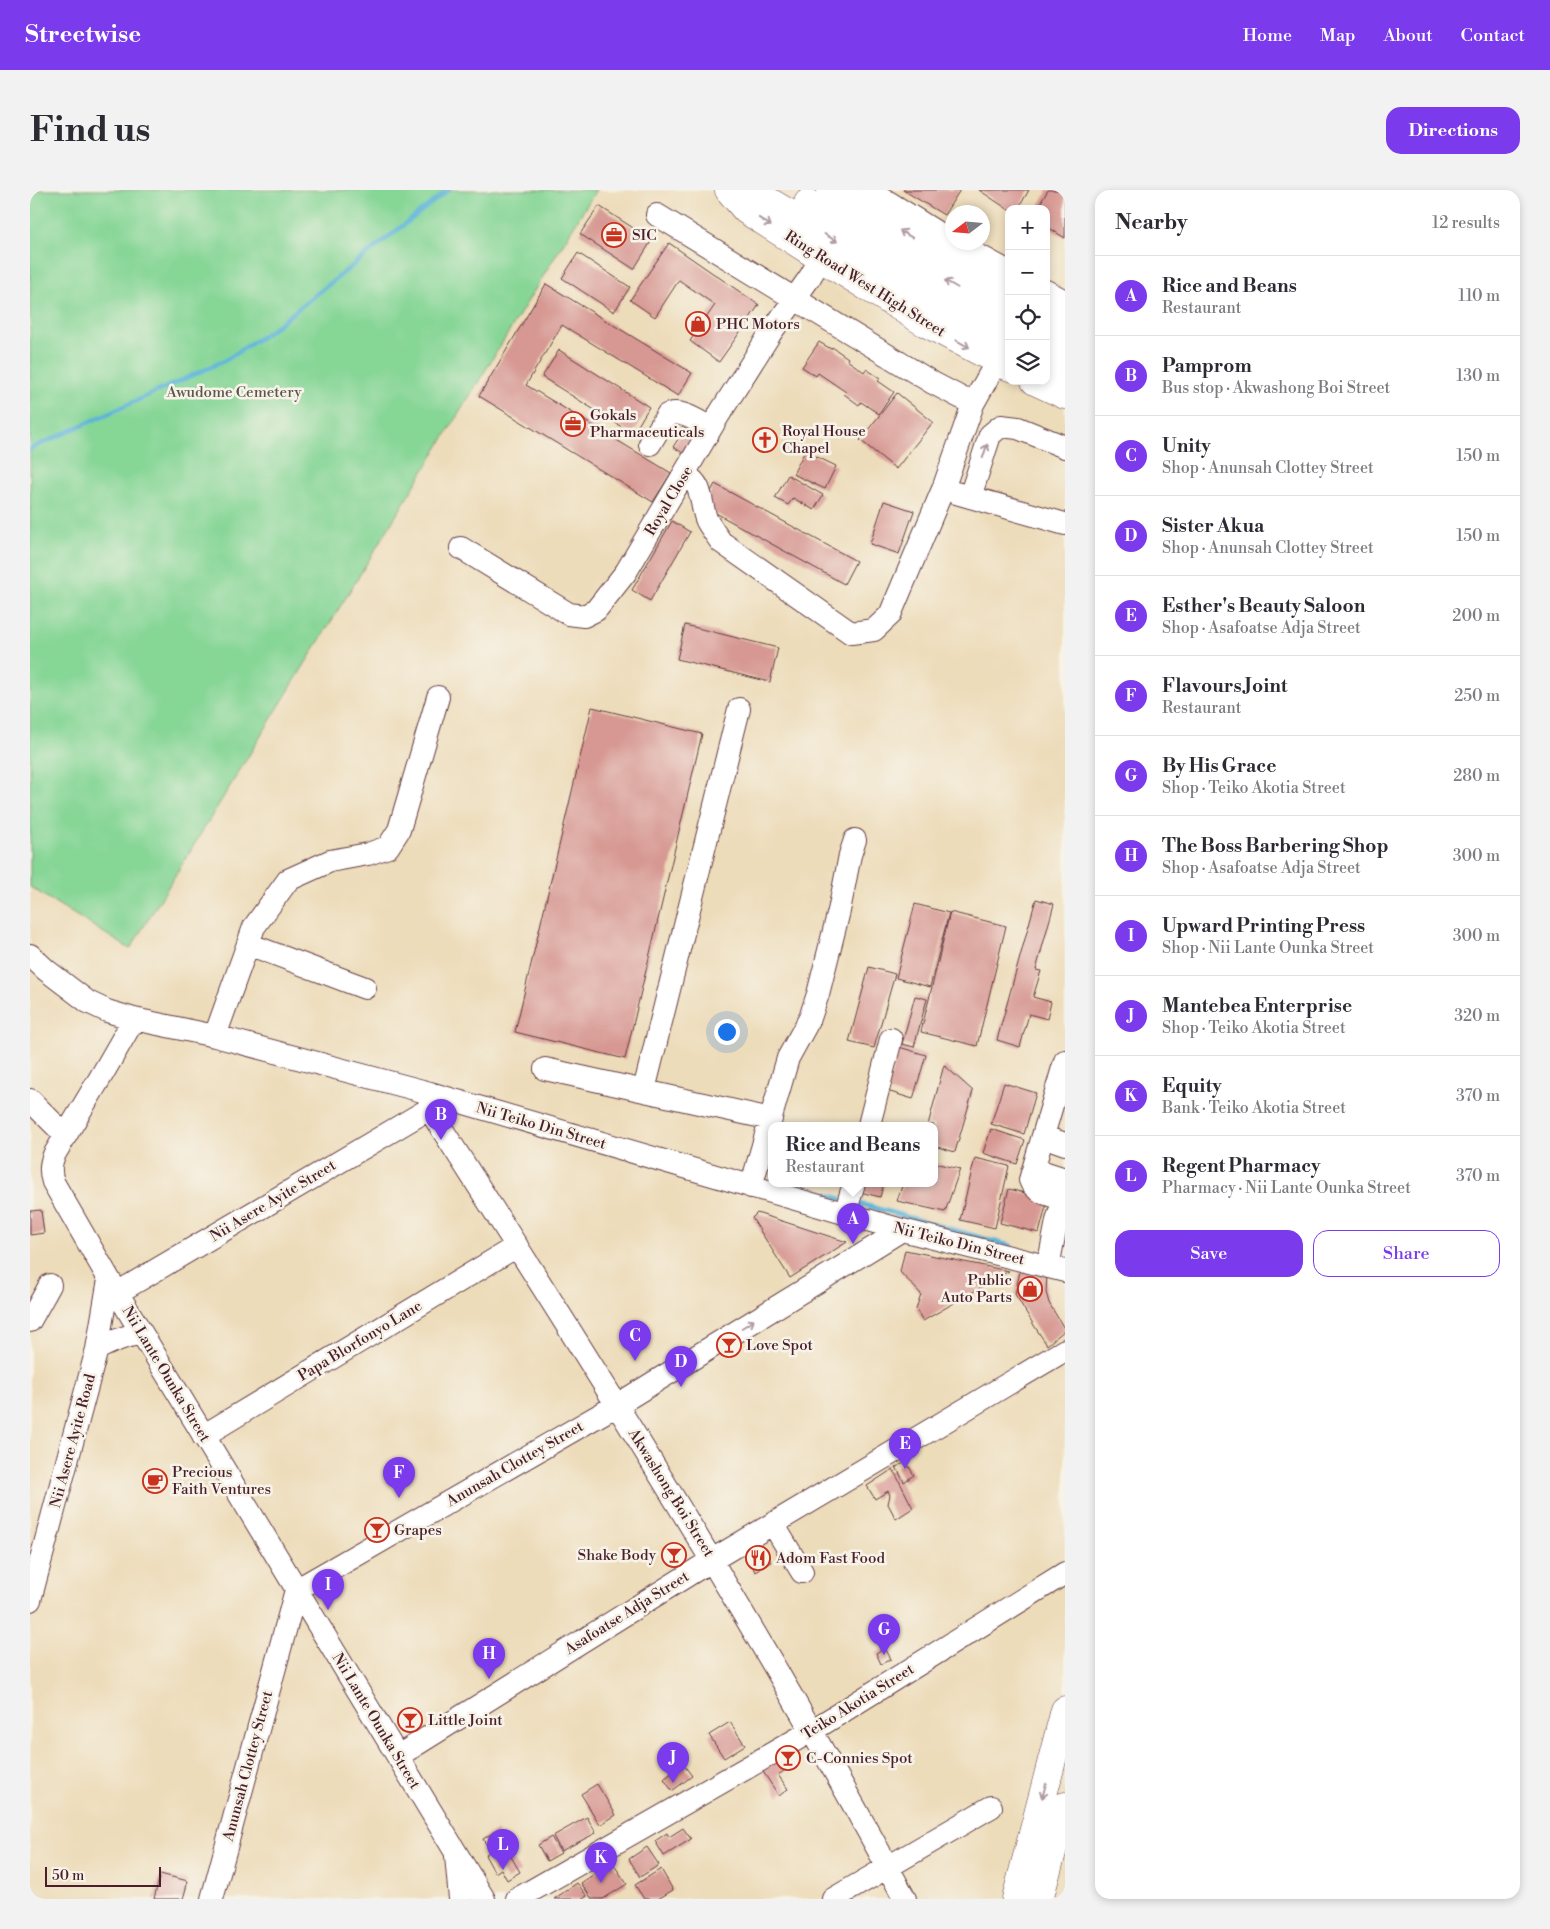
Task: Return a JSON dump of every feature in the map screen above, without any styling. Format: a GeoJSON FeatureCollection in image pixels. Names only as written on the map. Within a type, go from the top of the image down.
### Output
{"type":"FeatureCollection","features":[{"type":"Feature","properties":{"kind":"main road","name":"Ring Road West High Street"},"geometry":{"type":"LineString","coordinates":[[729,190],[746,210],[924,322],[1005,356]]}},
{"type":"Feature","properties":{"kind":"main road"},"geometry":{"type":"LineString","coordinates":[[786,190],[1005,315]]}},
{"type":"Feature","properties":{"kind":"main road"},"geometry":{"type":"LineString","coordinates":[[831,190],[1005,280]]}},
{"type":"Feature","properties":{"kind":"main road","name":"Ring Road West High Street"},"geometry":{"type":"LineString","coordinates":[[754,193],[940,302],[1005,356]]}},
{"type":"Feature","properties":{"kind":"main road"},"geometry":{"type":"LineString","coordinates":[[1050,318],[1065,327]]}},
{"type":"Feature","properties":{"kind":"main road"},"geometry":{"type":"LineString","coordinates":[[1050,340],[1065,348]]}},
{"type":"Feature","properties":{"kind":"main road"},"geometry":{"type":"LineString","coordinates":[[1050,363],[1065,370]]}},
{"type":"Feature","properties":{"kind":"main road"},"geometry":{"type":"LineString","coordinates":[[1044,385],[1065,395]]}},
{"type":"Feature","properties":{"kind":"main road"},"geometry":{"type":"LineString","coordinates":[[1016,1899],[1065,1710]]}},
{"type":"Feature","properties":{"kind":"main road"},"geometry":{"type":"LineString","coordinates":[[1039,1899],[1065,1806]]}},
{"type":"Feature","properties":{"kind":"street"},"geometry":{"type":"LineString","coordinates":[[870,190],[945,237]]}},
{"type":"Feature","properties":{"kind":"street"},"geometry":{"type":"LineString","coordinates":[[657,216],[933,383],[973,404]]}},
{"type":"Feature","properties":{"kind":"street"},"geometry":{"type":"LineString","coordinates":[[964,250],[1005,280]]}},
{"type":"Feature","properties":{"kind":"street","name":"Royal Close"},"geometry":{"type":"LineString","coordinates":[[461,548],[569,614],[584,616],[596,610],[626,572],[770,334],[821,258]]}},
{"type":"Feature","properties":{"kind":"street"},"geometry":{"type":"LineString","coordinates":[[1050,293],[1065,301]]}},
{"type":"Feature","properties":{"kind":"street"},"geometry":{"type":"LineString","coordinates":[[685,475],[694,480],[699,489],[707,521],[721,542],[851,633],[874,630],[890,615],[943,489],[973,404],[1005,356]]}},
{"type":"Feature","properties":{"kind":"street"},"geometry":{"type":"LineString","coordinates":[[650,444],[670,413],[678,412],[712,428]]}},
{"type":"Feature","properties":{"kind":"street"},"geometry":{"type":"LineString","coordinates":[[970,497],[990,435],[1001,426],[1018,428],[1065,448]]}},
{"type":"Feature","properties":{"kind":"street"},"geometry":{"type":"LineString","coordinates":[[943,489],[1065,524]]}},
{"type":"Feature","properties":{"kind":"street"},"geometry":{"type":"LineString","coordinates":[[215,1036],[254,927],[288,880],[330,861],[368,854],[388,847],[399,830],[438,697]]}},
{"type":"Feature","properties":{"kind":"street"},"geometry":{"type":"LineString","coordinates":[[644,1090],[739,709]]}},
{"type":"Feature","properties":{"kind":"street"},"geometry":{"type":"LineString","coordinates":[[770,1122],[788,1058],[810,1018],[818,994],[855,840]]}},
{"type":"Feature","properties":{"kind":"street"},"geometry":{"type":"LineString","coordinates":[[248,944],[365,988]]}},
{"type":"Feature","properties":{"kind":"street","name":"Nii Teiko Din Street"},"geometry":{"type":"LineString","coordinates":[[30,955],[46,970],[88,1002],[107,1011],[134,1019],[215,1036],[429,1101],[752,1187],[902,1230],[1056,1269]]}},
{"type":"Feature","properties":{"kind":"street","name":"Nii Lante Ounka Street"},"geometry":{"type":"LineString","coordinates":[[134,1019],[50,1163],[53,1182],[203,1436],[484,1899]]}},
{"type":"Feature","properties":{"kind":"street"},"geometry":{"type":"LineString","coordinates":[[870,1122],[891,1039]]}},
{"type":"Feature","properties":{"kind":"street"},"geometry":{"type":"LineString","coordinates":[[1056,1269],[1057,1221],[1065,1193],[1040,1190],[1032,1185],[1030,1180],[1043,1136],[1059,1102],[1064,1068]]}},
{"type":"Feature","properties":{"kind":"street"},"geometry":{"type":"LineString","coordinates":[[545,1069],[771,1118]]}},
{"type":"Feature","properties":{"kind":"street"},"geometry":{"type":"LineString","coordinates":[[30,1100],[65,1135]]}},
{"type":"Feature","properties":{"kind":"street","name":"Akwashong Boi Street"},"geometry":{"type":"LineString","coordinates":[[429,1101],[712,1560],[813,1730],[905,1899]]}},
{"type":"Feature","properties":{"kind":"street","name":"Nii Asere Ayite Street"},"geometry":{"type":"LineString","coordinates":[[113,1286],[429,1101]]}},
{"type":"Feature","properties":{"kind":"street"},"geometry":{"type":"LineString","coordinates":[[752,1187],[768,1129]]}},
{"type":"Feature","properties":{"kind":"street"},"geometry":{"type":"LineString","coordinates":[[1043,1136],[1065,1144]]}},
{"type":"Feature","properties":{"kind":"street"},"geometry":{"type":"LineString","coordinates":[[845,1214],[853,1187]]}},
{"type":"Feature","properties":{"kind":"street","name":"Anunsah Clottey Street"},"geometry":{"type":"LineString","coordinates":[[212,1899],[296,1590],[617,1405],[902,1230]]}},
{"type":"Feature","properties":{"kind":"street","name":"Papa Blorfonyo Lane"},"geometry":{"type":"LineString","coordinates":[[203,1436],[517,1246]]}},
{"type":"Feature","properties":{"kind":"street"},"geometry":{"type":"LineString","coordinates":[[30,1321],[50,1285]]}},
{"type":"Feature","properties":{"kind":"street","name":"Nii Asere Ayite Road"},"geometry":{"type":"LineString","coordinates":[[30,1600],[38,1539],[97,1349],[113,1286]]}},
{"type":"Feature","properties":{"kind":"street"},"geometry":{"type":"LineString","coordinates":[[97,1349],[114,1340],[133,1334],[142,1334]]}},
{"type":"Feature","properties":{"kind":"street","name":"Asafoatse Adja Street"},"geometry":{"type":"LineString","coordinates":[[398,1756],[712,1560],[1065,1350]]}},
{"type":"Feature","properties":{"kind":"street"},"geometry":{"type":"LineString","coordinates":[[773,1524],[802,1572]]}},
{"type":"Feature","properties":{"kind":"street","name":"Teiko Akotia Street"},"geometry":{"type":"LineString","coordinates":[[517,1899],[813,1730],[1065,1572]]}},
{"type":"Feature","properties":{"kind":"street"},"geometry":{"type":"LineString","coordinates":[[833,1899],[991,1807]]}},
{"type":"Feature","properties":{"kind":"street","name":"Nii Lante Ounka Street"},"geometry":{"type":"LineString","coordinates":[[455,1852],[460,1899]]}},
{"type":"Feature","properties":{"kind":"green space","name":"Awudome Cemetery"},"geometry":{"type":"Polygon","coordinates":[[[30,190],[596,190],[130,949],[30,887],[30,190]]]}},
{"type":"Feature","properties":{"kind":"building"},"geometry":{"type":"Polygon","coordinates":[[[903,190],[960,190],[950,205],[945,205],[944,215],[903,190]]]}},
{"type":"Feature","properties":{"kind":"building"},"geometry":{"type":"Polygon","coordinates":[[[979,190],[1029,190],[1020,205],[1005,205],[1005,207],[979,190]]]}},
{"type":"Feature","properties":{"kind":"building"},"geometry":{"type":"Polygon","coordinates":[[[1048,190],[1065,190],[1065,238],[1050,229],[1050,205],[1039,205],[1048,190]]]}},
{"type":"Feature","properties":{"kind":"building"},"geometry":{"type":"Polygon","coordinates":[[[599,206],[652,240],[634,269],[580,234],[599,206]]]}},
{"type":"Feature","properties":{"kind":"building"},"geometry":{"type":"Polygon","coordinates":[[[669,243],[759,305],[719,362],[690,341],[715,305],[679,280],[655,317],[630,300],[669,243]]]}},
{"type":"Feature","properties":{"kind":"building"},"geometry":{"type":"Polygon","coordinates":[[[578,253],[630,287],[614,312],[562,278],[578,253]]]}},
{"type":"Feature","properties":{"kind":"building"},"geometry":{"type":"Polygon","coordinates":[[[546,284],[692,373],[678,396],[562,325],[526,385],[671,473],[653,502],[479,396],[546,284]]]}},
{"type":"Feature","properties":{"kind":"building"},"geometry":{"type":"Polygon","coordinates":[[[819,342],[831,349],[832,347],[864,372],[866,369],[880,378],[878,381],[894,392],[879,414],[861,402],[859,405],[844,394],[846,392],[818,373],[816,376],[802,367],[819,342]]]}},
{"type":"Feature","properties":{"kind":"building"},"geometry":{"type":"Polygon","coordinates":[[[559,350],[649,407],[633,434],[542,377],[559,350]]]}},
{"type":"Feature","properties":{"kind":"building"},"geometry":{"type":"Polygon","coordinates":[[[897,393],[933,422],[896,469],[860,440],[897,393]]]}},
{"type":"Feature","properties":{"kind":"building"},"geometry":{"type":"Polygon","coordinates":[[[686,427],[696,433],[683,453],[673,447],[686,427]]]}},
{"type":"Feature","properties":{"kind":"building"},"geometry":{"type":"Polygon","coordinates":[[[805,451],[836,466],[825,489],[793,474],[805,451]]]}},
{"type":"Feature","properties":{"kind":"building"},"geometry":{"type":"Polygon","coordinates":[[[788,475],[823,495],[814,510],[793,498],[788,505],[775,498],[788,475]]]}},
{"type":"Feature","properties":{"kind":"building"},"geometry":{"type":"Polygon","coordinates":[[[715,484],[856,561],[844,584],[703,506],[715,484]]]}},
{"type":"Feature","properties":{"kind":"building"},"geometry":{"type":"Polygon","coordinates":[[[884,501],[914,511],[899,554],[870,544],[884,501]]]}},
{"type":"Feature","properties":{"kind":"building"},"geometry":{"type":"Polygon","coordinates":[[[672,521],[690,532],[650,601],[632,590],[672,521]]]}},
{"type":"Feature","properties":{"kind":"building"},"geometry":{"type":"Polygon","coordinates":[[[685,625],[778,648],[770,682],[677,659],[685,625]]]}},
{"type":"Feature","properties":{"kind":"building"},"geometry":{"type":"Polygon","coordinates":[[[592,707],[702,734],[625,1059],[515,1032],[592,707]]]}},
{"type":"Feature","properties":{"kind":"building"},"geometry":{"type":"Polygon","coordinates":[[[1036,899],[1054,904],[1036,970],[1041,971],[1033,997],[1051,1002],[1047,1019],[1029,1014],[1020,1047],[997,1040],[1036,899]]]}},
{"type":"Feature","properties":{"kind":"building"},"geometry":{"type":"Polygon","coordinates":[[[915,904],[949,913],[930,987],[896,978],[915,904]]]}},
{"type":"Feature","properties":{"kind":"building"},"geometry":{"type":"Polygon","coordinates":[[[950,912],[1006,926],[977,1046],[921,1032],[950,912]]]}},
{"type":"Feature","properties":{"kind":"building"},"geometry":{"type":"Polygon","coordinates":[[[869,967],[895,974],[874,1048],[849,1042],[869,967]]]}},
{"type":"Feature","properties":{"kind":"building"},"geometry":{"type":"Polygon","coordinates":[[[915,996],[927,999],[914,1047],[902,1044],[915,996]]]}},
{"type":"Feature","properties":{"kind":"building"},"geometry":{"type":"Polygon","coordinates":[[[899,1047],[926,1055],[913,1099],[887,1091],[899,1047]]]}},
{"type":"Feature","properties":{"kind":"building"},"geometry":{"type":"Polygon","coordinates":[[[944,1065],[973,1091],[955,1152],[938,1147],[938,1122],[929,1122],[944,1065]]]}},
{"type":"Feature","properties":{"kind":"building"},"geometry":{"type":"Polygon","coordinates":[[[1004,1083],[1036,1093],[1024,1134],[991,1124],[1004,1083]]]}},
{"type":"Feature","properties":{"kind":"building"},"geometry":{"type":"Polygon","coordinates":[[[991,1129],[1025,1140],[1017,1164],[983,1153],[991,1129]]]}},
{"type":"Feature","properties":{"kind":"building"},"geometry":{"type":"Polygon","coordinates":[[[975,1158],[1009,1166],[995,1228],[960,1220],[975,1158]]]}},
{"type":"Feature","properties":{"kind":"building"},"geometry":{"type":"Polygon","coordinates":[[[938,1164],[960,1169],[945,1212],[897,1201],[902,1187],[938,1187],[938,1164]]]}},
{"type":"Feature","properties":{"kind":"building"},"geometry":{"type":"Polygon","coordinates":[[[861,1187],[883,1187],[880,1197],[860,1192],[861,1187]]]}},
{"type":"Feature","properties":{"kind":"building"},"geometry":{"type":"Polygon","coordinates":[[[1009,1189],[1048,1199],[1039,1233],[1000,1223],[1009,1189]]]}},
{"type":"Feature","properties":{"kind":"building"},"geometry":{"type":"Polygon","coordinates":[[[41,1210],[44,1233],[30,1235],[30,1211],[41,1210]]]}},
{"type":"Feature","properties":{"kind":"building"},"geometry":{"type":"Polygon","coordinates":[[[757,1213],[847,1242],[790,1278],[752,1218],[757,1213]]]}},
{"type":"Feature","properties":{"kind":"building"},"geometry":{"type":"Polygon","coordinates":[[[905,1250],[1009,1271],[923,1321],[916,1309],[921,1294],[900,1272],[905,1250]]]}},
{"type":"Feature","properties":{"kind":"building"},"geometry":{"type":"Polygon","coordinates":[[[1021,1267],[1047,1275],[1046,1292],[1049,1303],[1065,1330],[1047,1345],[1015,1294],[1021,1267]]]}},
{"type":"Feature","properties":{"kind":"building"},"geometry":{"type":"Polygon","coordinates":[[[906,1462],[914,1475],[904,1482],[896,1467],[906,1462]]]}},
{"type":"Feature","properties":{"kind":"building"},"geometry":{"type":"Polygon","coordinates":[[[893,1469],[913,1508],[896,1519],[888,1504],[890,1495],[888,1491],[875,1499],[867,1486],[893,1469]]]}},
{"type":"Feature","properties":{"kind":"building"},"geometry":{"type":"Polygon","coordinates":[[[762,1549],[771,1562],[755,1572],[749,1558],[762,1549]]]}},
{"type":"Feature","properties":{"kind":"building"},"geometry":{"type":"Polygon","coordinates":[[[885,1648],[891,1659],[881,1664],[876,1653],[885,1648]]]}},
{"type":"Feature","properties":{"kind":"building"},"geometry":{"type":"Polygon","coordinates":[[[730,1722],[745,1745],[724,1758],[709,1735],[730,1722]]]}},
{"type":"Feature","properties":{"kind":"building"},"geometry":{"type":"Polygon","coordinates":[[[787,1750],[796,1763],[778,1775],[788,1789],[779,1796],[760,1767],[787,1750]]]}},
{"type":"Feature","properties":{"kind":"building"},"geometry":{"type":"Polygon","coordinates":[[[683,1764],[692,1776],[672,1791],[664,1779],[683,1764]]]}},
{"type":"Feature","properties":{"kind":"building"},"geometry":{"type":"Polygon","coordinates":[[[597,1784],[616,1815],[600,1825],[581,1794],[597,1784]]]}},
{"type":"Feature","properties":{"kind":"building"},"geometry":{"type":"Polygon","coordinates":[[[587,1817],[596,1833],[561,1851],[553,1836],[587,1817]]]}},
{"type":"Feature","properties":{"kind":"building"},"geometry":{"type":"Polygon","coordinates":[[[683,1828],[691,1839],[664,1856],[655,1841],[667,1833],[669,1837],[683,1828]]]}},
{"type":"Feature","properties":{"kind":"building"},"geometry":{"type":"Polygon","coordinates":[[[496,1831],[520,1872],[507,1880],[501,1869],[495,1873],[485,1855],[490,1851],[483,1839],[496,1831]]]}},
{"type":"Feature","properties":{"kind":"building"},"geometry":{"type":"Polygon","coordinates":[[[551,1837],[561,1853],[547,1861],[538,1845],[551,1837]]]}},
{"type":"Feature","properties":{"kind":"building"},"geometry":{"type":"Polygon","coordinates":[[[647,1847],[659,1865],[640,1877],[629,1859],[647,1847]]]}},
{"type":"Feature","properties":{"kind":"building"},"geometry":{"type":"Polygon","coordinates":[[[612,1862],[627,1884],[603,1899],[592,1899],[581,1883],[612,1862]]]}},
{"type":"Feature","properties":{"kind":"building"},"geometry":{"type":"Polygon","coordinates":[[[661,1869],[673,1890],[658,1899],[644,1899],[635,1885],[661,1869]]]}},
{"type":"Feature","properties":{"kind":"building"},"geometry":{"type":"Polygon","coordinates":[[[160,1874],[188,1881],[183,1899],[154,1899],[160,1874]]]}},
{"type":"Feature","properties":{"kind":"building"},"geometry":{"type":"Polygon","coordinates":[[[577,1883],[587,1896],[583,1899],[554,1899],[577,1883]]]}},
{"type":"Feature","properties":{"kind":"waterway"},"geometry":{"type":"LineString","coordinates":[[30,449],[226,360],[270,331],[448,190]]}},
{"type":"Feature","properties":{"kind":"waterway"},"geometry":{"type":"LineString","coordinates":[[802,1187],[842,1199]]}},
{"type":"Feature","properties":{"kind":"waterway"},"geometry":{"type":"LineString","coordinates":[[854,1202],[1011,1246]]}},
{"type":"Feature","properties":{"kind":"place","name":"SIC"},"geometry":{"type":"Point","coordinates":[614,235]}},
{"type":"Feature","properties":{"kind":"place","name":"PHC Motors"},"geometry":{"type":"Point","coordinates":[698,324]}},
{"type":"Feature","properties":{"kind":"place","name":"Gokals Pharmaceuticals"},"geometry":{"type":"Point","coordinates":[573,424]}},
{"type":"Feature","properties":{"kind":"place","name":"Royal House Chapel"},"geometry":{"type":"Point","coordinates":[765,440]}},
{"type":"Feature","properties":{"kind":"place","name":"Pamprom"},"geometry":{"type":"Point","coordinates":[441,1140]}},
{"type":"Feature","properties":{"kind":"place","name":"Rice and Beans"},"geometry":{"type":"Point","coordinates":[853,1244]}},
{"type":"Feature","properties":{"kind":"place","name":"Public Auto Parts"},"geometry":{"type":"Point","coordinates":[1030,1289]}},
{"type":"Feature","properties":{"kind":"place","name":"Love Spot"},"geometry":{"type":"Point","coordinates":[729,1345]}},
{"type":"Feature","properties":{"kind":"place","name":"Unity"},"geometry":{"type":"Point","coordinates":[635,1361]}},
{"type":"Feature","properties":{"kind":"place","name":"Sister Akua"},"geometry":{"type":"Point","coordinates":[681,1387]}},
{"type":"Feature","properties":{"kind":"place","name":"Esther's Beauty Saloon"},"geometry":{"type":"Point","coordinates":[905,1469]}},
{"type":"Feature","properties":{"kind":"place","name":"Precious Faith Ventures"},"geometry":{"type":"Point","coordinates":[155,1481]}},
{"type":"Feature","properties":{"kind":"place","name":"Flavours Joint"},"geometry":{"type":"Point","coordinates":[399,1498]}},
{"type":"Feature","properties":{"kind":"place","name":"Grapes"},"geometry":{"type":"Point","coordinates":[377,1530]}},
{"type":"Feature","properties":{"kind":"place","name":"Shake Body"},"geometry":{"type":"Point","coordinates":[674,1555]}},
{"type":"Feature","properties":{"kind":"place","name":"Adom Fast Food"},"geometry":{"type":"Point","coordinates":[758,1558]}},
{"type":"Feature","properties":{"kind":"place","name":"Upward Printing Press"},"geometry":{"type":"Point","coordinates":[328,1610]}},
{"type":"Feature","properties":{"kind":"place","name":"By His Grace"},"geometry":{"type":"Point","coordinates":[884,1655]}},
{"type":"Feature","properties":{"kind":"place","name":"The Boss Barbering Shop"},"geometry":{"type":"Point","coordinates":[489,1679]}},
{"type":"Feature","properties":{"kind":"place","name":"Little Joint"},"geometry":{"type":"Point","coordinates":[410,1720]}},
{"type":"Feature","properties":{"kind":"place","name":"C-Connies Spot"},"geometry":{"type":"Point","coordinates":[788,1758]}},
{"type":"Feature","properties":{"kind":"place","name":"Mantebea Enterprise"},"geometry":{"type":"Point","coordinates":[673,1783]}},
{"type":"Feature","properties":{"kind":"place","name":"Regent Pharmacy"},"geometry":{"type":"Point","coordinates":[503,1870]}},
{"type":"Feature","properties":{"kind":"place","name":"Equity"},"geometry":{"type":"Point","coordinates":[601,1883]}}]}
